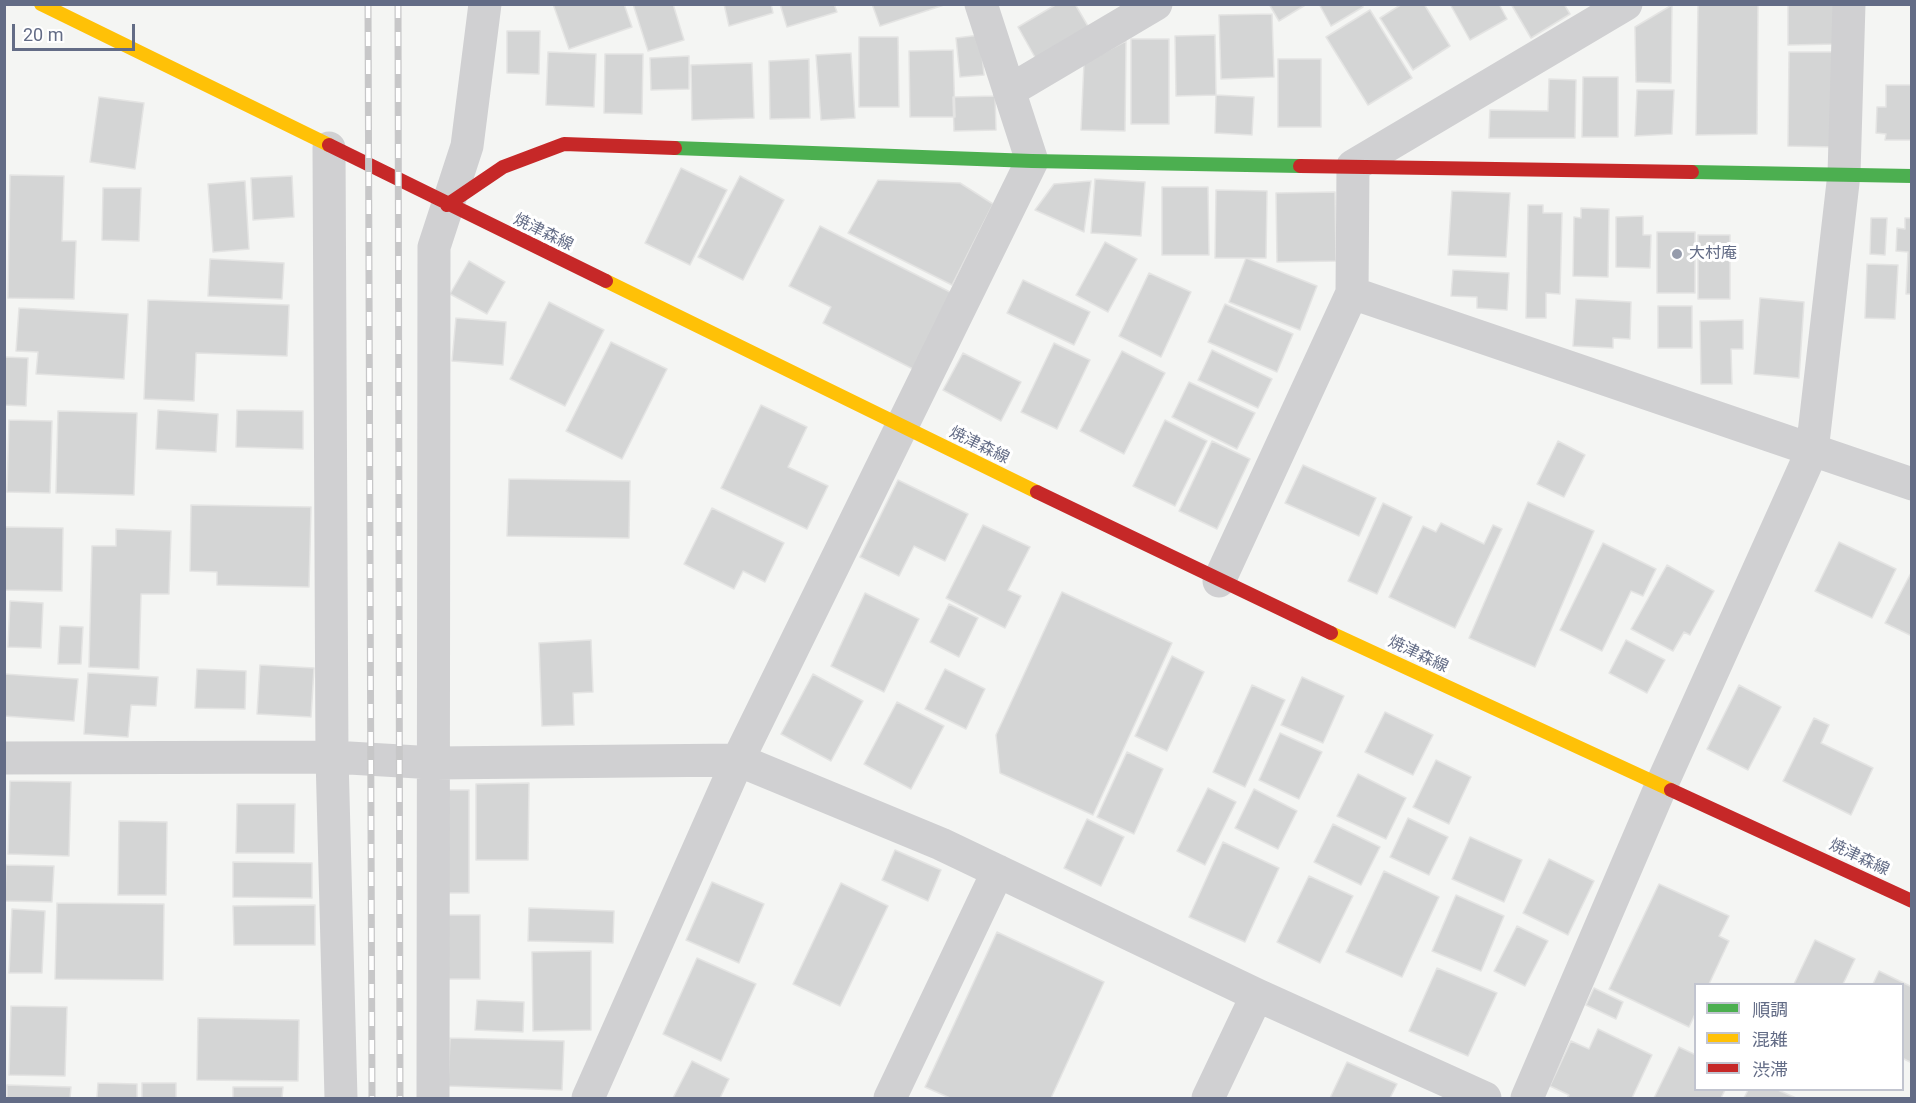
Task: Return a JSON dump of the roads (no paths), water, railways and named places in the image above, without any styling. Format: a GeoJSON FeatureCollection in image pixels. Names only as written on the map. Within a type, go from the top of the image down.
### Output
{"type":"FeatureCollection","features":[{"type":"Feature","properties":{"kind":"main road","name":"焼津森線"},"geometry":{"type":"LineString","coordinates":[[41,4],[329,148],[1219,581],[1911,901]]}},
{"type":"Feature","properties":{"kind":"main road"},"geometry":{"type":"LineString","coordinates":[[447,205],[503,167],[564,144],[1032,161],[1911,176]]}},
{"type":"Feature","properties":{"kind":"street"},"geometry":{"type":"LineString","coordinates":[[588,1098],[738,760],[1032,161],[981,4]]}},
{"type":"Feature","properties":{"kind":"street"},"geometry":{"type":"LineString","coordinates":[[1010,91],[1156,4]]}},
{"type":"Feature","properties":{"kind":"street"},"geometry":{"type":"LineString","coordinates":[[1527,1098],[1661,786],[1812,451],[1844,174],[1849,4]]}},
{"type":"Feature","properties":{"kind":"street"},"geometry":{"type":"LineString","coordinates":[[433,1098],[434,247],[467,146],[486,5]]}},
{"type":"Feature","properties":{"kind":"street"},"geometry":{"type":"LineString","coordinates":[[1219,581],[1352,293],[1353,166],[1617,7]]}},
{"type":"Feature","properties":{"kind":"street"},"geometry":{"type":"LineString","coordinates":[[329,148],[332,757],[341,1098]]}},
{"type":"Feature","properties":{"kind":"street"},"geometry":{"type":"LineString","coordinates":[[1352,293],[1911,484]]}},
{"type":"Feature","properties":{"kind":"street"},"geometry":{"type":"LineString","coordinates":[[4,758],[332,757],[435,763],[738,760],[941,844],[1257,995],[1485,1098]]}},
{"type":"Feature","properties":{"kind":"street"},"geometry":{"type":"LineString","coordinates":[[890,1098],[998,871]]}},
{"type":"Feature","properties":{"kind":"street"},"geometry":{"type":"LineString","coordinates":[[1208,1098],[1257,995]]}},
{"type":"Feature","properties":{"kind":"railway"},"geometry":{"type":"LineString","coordinates":[[368,4],[372,1098]]}},
{"type":"Feature","properties":{"kind":"railway"},"geometry":{"type":"LineString","coordinates":[[398,4],[400,1098]]}},
{"type":"Feature","properties":{"kind":"place","name":"大村庵"},"geometry":{"type":"Point","coordinates":[1677,254]}}]}
